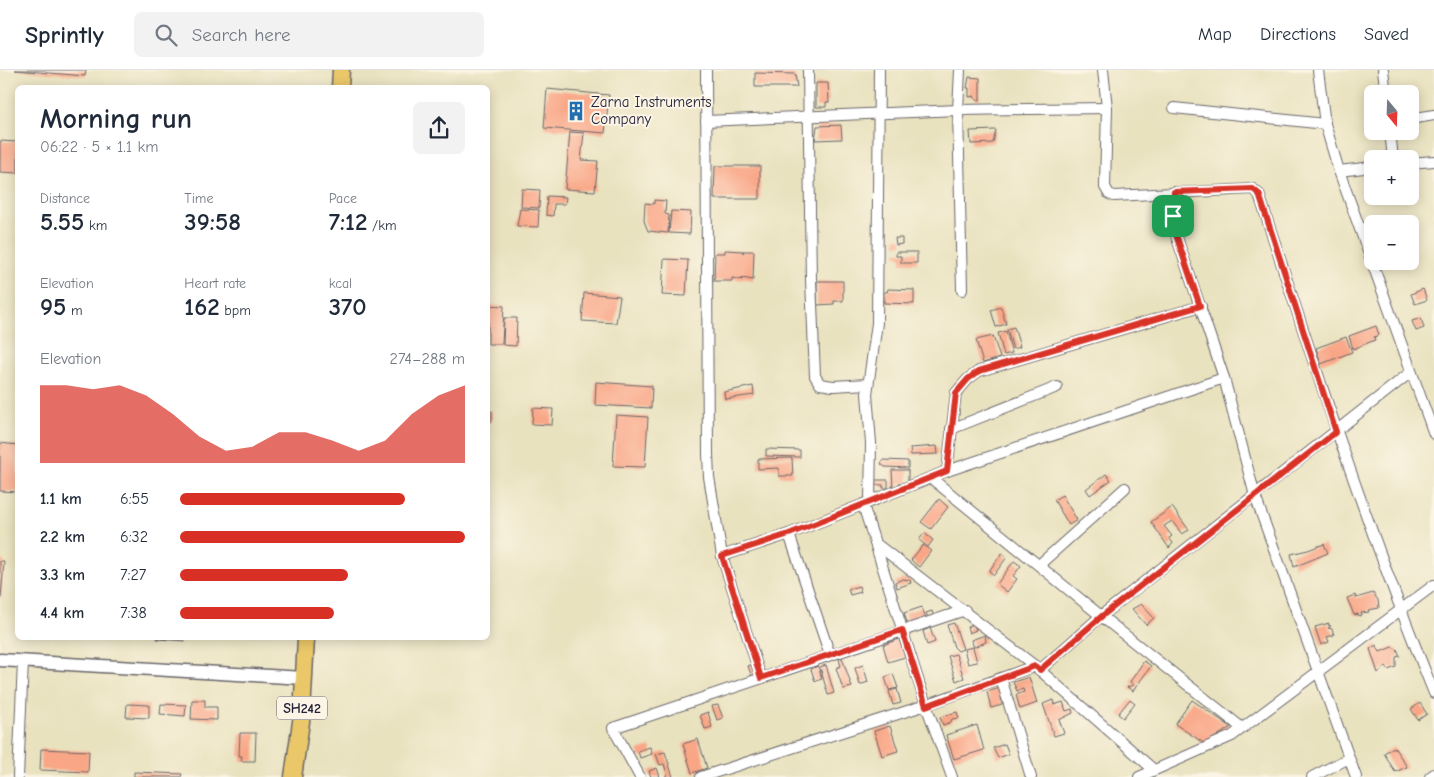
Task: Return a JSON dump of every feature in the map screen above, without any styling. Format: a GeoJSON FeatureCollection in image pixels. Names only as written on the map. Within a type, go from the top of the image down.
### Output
{"type":"FeatureCollection","features":[{"type":"Feature","properties":{"kind":"main road"},"geometry":{"type":"LineString","coordinates":[[340,85],[341,70]]}},
{"type":"Feature","properties":{"kind":"main road","name":"SH242"},"geometry":{"type":"LineString","coordinates":[[294,777],[302,715],[306,640]]}},
{"type":"Feature","properties":{"kind":"street"},"geometry":{"type":"LineString","coordinates":[[706,70],[709,477],[722,556],[761,678]]}},
{"type":"Feature","properties":{"kind":"street"},"geometry":{"type":"LineString","coordinates":[[808,70],[811,280],[815,376],[820,384],[832,386],[868,384]]}},
{"type":"Feature","properties":{"kind":"street"},"geometry":{"type":"LineString","coordinates":[[879,70],[877,323],[868,384],[871,443],[867,503],[875,543],[949,776]]}},
{"type":"Feature","properties":{"kind":"street"},"geometry":{"type":"LineString","coordinates":[[960,70],[958,110],[962,290]]}},
{"type":"Feature","properties":{"kind":"street"},"geometry":{"type":"LineString","coordinates":[[1103,70],[1107,108],[1105,187],[1107,192],[1114,196],[1253,189],[1258,192],[1336,432],[1400,610],[1434,693]]}},
{"type":"Feature","properties":{"kind":"street"},"geometry":{"type":"LineString","coordinates":[[1318,70],[1325,124],[1339,171],[1434,434]]}},
{"type":"Feature","properties":{"kind":"street"},"geometry":{"type":"LineString","coordinates":[[1383,70],[1385,85]]}},
{"type":"Feature","properties":{"kind":"street"},"geometry":{"type":"LineString","coordinates":[[706,121],[958,110],[1107,108]]}},
{"type":"Feature","properties":{"kind":"street"},"geometry":{"type":"LineString","coordinates":[[1174,108],[1325,124]]}},
{"type":"Feature","properties":{"kind":"street"},"geometry":{"type":"LineString","coordinates":[[1419,117],[1434,115]]}},
{"type":"Feature","properties":{"kind":"street"},"geometry":{"type":"LineString","coordinates":[[1419,162],[1434,161]]}},
{"type":"Feature","properties":{"kind":"street"},"geometry":{"type":"LineString","coordinates":[[1339,171],[1364,168]]}},
{"type":"Feature","properties":{"kind":"street"},"geometry":{"type":"LineString","coordinates":[[1174,192],[1174,229],[1224,378],[1255,496],[1356,777]]}},
{"type":"Feature","properties":{"kind":"street"},"geometry":{"type":"LineString","coordinates":[[947,471],[956,393],[968,379],[979,371],[1200,306]]}},
{"type":"Feature","properties":{"kind":"street"},"geometry":{"type":"LineString","coordinates":[[701,777],[926,706],[1001,678],[1038,668],[1411,372]]}},
{"type":"Feature","properties":{"kind":"street"},"geometry":{"type":"LineString","coordinates":[[722,556],[789,534],[947,471],[1224,378]]}},
{"type":"Feature","properties":{"kind":"street"},"geometry":{"type":"LineString","coordinates":[[951,429],[1057,387]]}},
{"type":"Feature","properties":{"kind":"street"},"geometry":{"type":"LineString","coordinates":[[931,478],[1242,728]]}},
{"type":"Feature","properties":{"kind":"street"},"geometry":{"type":"LineString","coordinates":[[1039,565],[1125,488]]}},
{"type":"Feature","properties":{"kind":"street"},"geometry":{"type":"LineString","coordinates":[[789,534],[830,655]]}},
{"type":"Feature","properties":{"kind":"street"},"geometry":{"type":"LineString","coordinates":[[875,543],[965,610],[1038,668],[1154,770]]}},
{"type":"Feature","properties":{"kind":"street"},"geometry":{"type":"LineString","coordinates":[[1139,777],[1232,736],[1434,585]]}},
{"type":"Feature","properties":{"kind":"street"},"geometry":{"type":"LineString","coordinates":[[640,777],[612,728],[965,610]]}},
{"type":"Feature","properties":{"kind":"street"},"geometry":{"type":"LineString","coordinates":[[0,660],[304,678]]}},
{"type":"Feature","properties":{"kind":"street"},"geometry":{"type":"LineString","coordinates":[[18,777],[23,662]]}},
{"type":"Feature","properties":{"kind":"street"},"geometry":{"type":"LineString","coordinates":[[1001,678],[1031,777]]}},
{"type":"Feature","properties":{"kind":"street"},"geometry":{"type":"LineString","coordinates":[[1312,777],[1349,758]]}},
{"type":"Feature","properties":{"kind":"street"},"geometry":{"type":"LineString","coordinates":[[1430,777],[1434,774]]}},
{"type":"Feature","properties":{"kind":"building"},"geometry":{"type":"Polygon","coordinates":[[[15,70],[86,70],[85,76],[15,70]]]}},
{"type":"Feature","properties":{"kind":"building"},"geometry":{"type":"Polygon","coordinates":[[[755,73],[795,74],[797,87],[755,87],[755,73]]]}},
{"type":"Feature","properties":{"kind":"building"},"geometry":{"type":"Polygon","coordinates":[[[969,77],[980,78],[980,100],[976,100],[974,96],[969,97],[969,88],[967,88],[969,77]]]}},
{"type":"Feature","properties":{"kind":"building"},"geometry":{"type":"Polygon","coordinates":[[[816,83],[828,83],[829,102],[826,102],[826,107],[816,107],[816,83]]]}},
{"type":"Feature","properties":{"kind":"building","name":"Zarna Instruments Company"},"geometry":{"type":"Polygon","coordinates":[[[547,89],[609,95],[605,133],[544,128],[547,89]]]}},
{"type":"Feature","properties":{"kind":"building"},"geometry":{"type":"Polygon","coordinates":[[[841,125],[842,139],[815,140],[817,126],[841,125]]]}},
{"type":"Feature","properties":{"kind":"building"},"geometry":{"type":"Polygon","coordinates":[[[996,130],[993,143],[971,144],[970,131],[996,130]]]}},
{"type":"Feature","properties":{"kind":"building"},"geometry":{"type":"Polygon","coordinates":[[[570,132],[584,133],[581,160],[598,161],[595,191],[565,189],[570,132]]]}},
{"type":"Feature","properties":{"kind":"building"},"geometry":{"type":"Polygon","coordinates":[[[0,141],[15,142],[15,173],[0,172],[0,141]]]}},
{"type":"Feature","properties":{"kind":"building"},"geometry":{"type":"Polygon","coordinates":[[[715,166],[760,166],[760,199],[714,199],[715,166]]]}},
{"type":"Feature","properties":{"kind":"building"},"geometry":{"type":"Polygon","coordinates":[[[522,189],[540,190],[539,208],[521,207],[522,189]]]}},
{"type":"Feature","properties":{"kind":"building"},"geometry":{"type":"Polygon","coordinates":[[[547,196],[566,197],[565,204],[554,204],[553,216],[546,215],[547,196]]]}},
{"type":"Feature","properties":{"kind":"building"},"geometry":{"type":"Polygon","coordinates":[[[654,200],[666,201],[665,214],[669,215],[668,233],[648,231],[644,221],[645,203],[654,204],[654,200]]]}},
{"type":"Feature","properties":{"kind":"building"},"geometry":{"type":"Polygon","coordinates":[[[520,209],[539,210],[538,227],[517,226],[520,209]]]}},
{"type":"Feature","properties":{"kind":"building"},"geometry":{"type":"Polygon","coordinates":[[[671,211],[691,212],[690,234],[669,233],[671,211]]]}},
{"type":"Feature","properties":{"kind":"building"},"geometry":{"type":"Polygon","coordinates":[[[895,238],[902,238],[902,244],[896,245],[895,238]]]}},
{"type":"Feature","properties":{"kind":"building"},"geometry":{"type":"Polygon","coordinates":[[[725,250],[754,251],[753,280],[732,278],[732,281],[714,281],[715,253],[725,253],[725,250]]]}},
{"type":"Feature","properties":{"kind":"building"},"geometry":{"type":"Polygon","coordinates":[[[896,252],[917,252],[917,263],[901,263],[901,256],[896,256],[896,252]]]}},
{"type":"Feature","properties":{"kind":"building"},"geometry":{"type":"Polygon","coordinates":[[[664,259],[688,260],[686,296],[662,295],[664,259]]]}},
{"type":"Feature","properties":{"kind":"building"},"geometry":{"type":"Polygon","coordinates":[[[817,281],[843,281],[843,301],[834,301],[834,304],[817,305],[817,281]]]}},
{"type":"Feature","properties":{"kind":"building"},"geometry":{"type":"Polygon","coordinates":[[[888,289],[914,290],[914,304],[884,303],[884,292],[887,292],[888,289]]]}},
{"type":"Feature","properties":{"kind":"building"},"geometry":{"type":"Polygon","coordinates":[[[1423,289],[1427,300],[1415,304],[1411,294],[1423,289]]]}},
{"type":"Feature","properties":{"kind":"building"},"geometry":{"type":"Polygon","coordinates":[[[584,293],[620,296],[616,323],[582,321],[584,293]]]}},
{"type":"Feature","properties":{"kind":"building"},"geometry":{"type":"Polygon","coordinates":[[[490,305],[504,306],[502,344],[490,344],[490,305]]]}},
{"type":"Feature","properties":{"kind":"building"},"geometry":{"type":"Polygon","coordinates":[[[1001,307],[1006,324],[996,327],[991,310],[1001,307]]]}},
{"type":"Feature","properties":{"kind":"building"},"geometry":{"type":"Polygon","coordinates":[[[504,318],[517,318],[516,346],[503,345],[504,318]]]}},
{"type":"Feature","properties":{"kind":"building"},"geometry":{"type":"Polygon","coordinates":[[[1421,318],[1424,328],[1416,331],[1412,321],[1421,318]]]}},
{"type":"Feature","properties":{"kind":"building"},"geometry":{"type":"Polygon","coordinates":[[[1376,326],[1379,335],[1374,337],[1375,340],[1353,349],[1349,336],[1376,326]]]}},
{"type":"Feature","properties":{"kind":"building"},"geometry":{"type":"Polygon","coordinates":[[[1014,327],[1020,347],[1013,349],[1007,329],[1014,327]]]}},
{"type":"Feature","properties":{"kind":"building"},"geometry":{"type":"Polygon","coordinates":[[[1006,331],[1012,353],[1004,355],[998,333],[1006,331]]]}},
{"type":"Feature","properties":{"kind":"building"},"geometry":{"type":"Polygon","coordinates":[[[993,336],[1000,358],[983,363],[976,340],[993,336]]]}},
{"type":"Feature","properties":{"kind":"building"},"geometry":{"type":"Polygon","coordinates":[[[1346,337],[1352,352],[1321,364],[1316,348],[1346,337]]]}},
{"type":"Feature","properties":{"kind":"building"},"geometry":{"type":"Polygon","coordinates":[[[596,382],[652,386],[651,408],[595,405],[596,382]]]}},
{"type":"Feature","properties":{"kind":"building"},"geometry":{"type":"Polygon","coordinates":[[[753,386],[754,395],[725,399],[724,392],[753,386]]]}},
{"type":"Feature","properties":{"kind":"building"},"geometry":{"type":"Polygon","coordinates":[[[533,408],[553,409],[552,425],[532,424],[533,408]]]}},
{"type":"Feature","properties":{"kind":"building"},"geometry":{"type":"Polygon","coordinates":[[[490,411],[492,411],[492,421],[490,422],[490,411]]]}},
{"type":"Feature","properties":{"kind":"building"},"geometry":{"type":"Polygon","coordinates":[[[616,415],[648,417],[645,467],[613,466],[616,415]]]}},
{"type":"Feature","properties":{"kind":"building"},"geometry":{"type":"Polygon","coordinates":[[[0,443],[15,445],[15,492],[0,491],[0,443]]]}},
{"type":"Feature","properties":{"kind":"building"},"geometry":{"type":"Polygon","coordinates":[[[937,446],[938,454],[911,455],[910,448],[937,446]]]}},
{"type":"Feature","properties":{"kind":"building"},"geometry":{"type":"Polygon","coordinates":[[[766,449],[800,450],[800,457],[766,456],[766,449]]]}},
{"type":"Feature","properties":{"kind":"building"},"geometry":{"type":"Polygon","coordinates":[[[792,458],[793,476],[779,476],[779,468],[758,469],[758,459],[792,458]]]}},
{"type":"Feature","properties":{"kind":"building"},"geometry":{"type":"Polygon","coordinates":[[[883,460],[908,461],[908,468],[885,467],[881,464],[883,460]]]}},
{"type":"Feature","properties":{"kind":"building"},"geometry":{"type":"Polygon","coordinates":[[[892,470],[908,470],[908,483],[899,483],[899,487],[893,488],[892,470]]]}},
{"type":"Feature","properties":{"kind":"building"},"geometry":{"type":"Polygon","coordinates":[[[1106,474],[1111,480],[1090,495],[1086,489],[1106,474]]]}},
{"type":"Feature","properties":{"kind":"building"},"geometry":{"type":"Polygon","coordinates":[[[874,480],[888,480],[888,488],[883,488],[883,485],[874,485],[874,480]]]}},
{"type":"Feature","properties":{"kind":"building"},"geometry":{"type":"Polygon","coordinates":[[[1062,495],[1077,520],[1069,525],[1054,500],[1062,495]]]}},
{"type":"Feature","properties":{"kind":"building"},"geometry":{"type":"Polygon","coordinates":[[[939,499],[948,507],[931,529],[921,522],[939,499]]]}},
{"type":"Feature","properties":{"kind":"building"},"geometry":{"type":"Polygon","coordinates":[[[1172,507],[1189,530],[1182,534],[1172,521],[1164,526],[1172,536],[1169,538],[1173,543],[1169,548],[1151,522],[1172,507]]]}},
{"type":"Feature","properties":{"kind":"building"},"geometry":{"type":"Polygon","coordinates":[[[924,533],[933,540],[928,547],[919,540],[924,533]]]}},
{"type":"Feature","properties":{"kind":"building"},"geometry":{"type":"Polygon","coordinates":[[[1324,544],[1328,553],[1294,567],[1291,554],[1324,544]]]}},
{"type":"Feature","properties":{"kind":"building"},"geometry":{"type":"Polygon","coordinates":[[[923,545],[931,551],[919,567],[911,560],[923,545]]]}},
{"type":"Feature","properties":{"kind":"building"},"geometry":{"type":"Polygon","coordinates":[[[1002,553],[1007,557],[994,575],[989,571],[1002,553]]]}},
{"type":"Feature","properties":{"kind":"building"},"geometry":{"type":"Polygon","coordinates":[[[0,561],[4,561],[1,598],[0,598],[0,561]]]}},
{"type":"Feature","properties":{"kind":"building"},"geometry":{"type":"Polygon","coordinates":[[[1014,561],[1021,566],[1013,576],[1017,579],[1007,592],[997,584],[1014,561]]]}},
{"type":"Feature","properties":{"kind":"building"},"geometry":{"type":"Polygon","coordinates":[[[903,579],[910,580],[911,583],[897,588],[895,582],[903,579]]]}},
{"type":"Feature","properties":{"kind":"building"},"geometry":{"type":"Polygon","coordinates":[[[859,586],[861,592],[850,595],[848,589],[859,586]]]}},
{"type":"Feature","properties":{"kind":"building"},"geometry":{"type":"Polygon","coordinates":[[[1373,593],[1378,600],[1379,608],[1368,610],[1369,612],[1361,613],[1362,615],[1359,616],[1358,614],[1354,615],[1347,598],[1355,595],[1356,598],[1373,593]]]}},
{"type":"Feature","properties":{"kind":"building"},"geometry":{"type":"Polygon","coordinates":[[[1141,604],[1154,618],[1146,625],[1132,609],[1141,604]]]}},
{"type":"Feature","properties":{"kind":"building"},"geometry":{"type":"Polygon","coordinates":[[[922,607],[926,619],[908,625],[904,613],[922,607]]]}},
{"type":"Feature","properties":{"kind":"building"},"geometry":{"type":"Polygon","coordinates":[[[932,611],[934,616],[928,618],[926,613],[932,611]]]}},
{"type":"Feature","properties":{"kind":"building"},"geometry":{"type":"Polygon","coordinates":[[[954,623],[963,649],[958,651],[954,647],[947,625],[954,623]]]}},
{"type":"Feature","properties":{"kind":"building"},"geometry":{"type":"Polygon","coordinates":[[[1329,623],[1328,625],[1331,626],[1328,628],[1332,629],[1334,635],[1327,637],[1329,642],[1321,645],[1315,627],[1329,623]]]}},
{"type":"Feature","properties":{"kind":"building"},"geometry":{"type":"Polygon","coordinates":[[[974,624],[976,630],[969,633],[967,627],[974,624]]]}},
{"type":"Feature","properties":{"kind":"building"},"geometry":{"type":"Polygon","coordinates":[[[930,628],[935,642],[927,645],[923,631],[930,628]]]}},
{"type":"Feature","properties":{"kind":"building"},"geometry":{"type":"Polygon","coordinates":[[[985,635],[986,642],[974,647],[971,640],[985,635]]]}},
{"type":"Feature","properties":{"kind":"building"},"geometry":{"type":"Polygon","coordinates":[[[899,639],[905,657],[888,662],[883,645],[899,639]]]}},
{"type":"Feature","properties":{"kind":"building"},"geometry":{"type":"Polygon","coordinates":[[[1376,645],[1380,652],[1392,647],[1397,649],[1400,656],[1396,657],[1396,667],[1388,670],[1386,666],[1378,673],[1370,649],[1376,645]]]}},
{"type":"Feature","properties":{"kind":"building"},"geometry":{"type":"Polygon","coordinates":[[[973,647],[977,662],[968,664],[964,649],[973,647]]]}},
{"type":"Feature","properties":{"kind":"building"},"geometry":{"type":"Polygon","coordinates":[[[956,654],[964,678],[956,681],[948,656],[956,654]]]}},
{"type":"Feature","properties":{"kind":"building"},"geometry":{"type":"Polygon","coordinates":[[[842,658],[852,687],[843,689],[836,668],[841,666],[839,659],[842,658]]]}},
{"type":"Feature","properties":{"kind":"building"},"geometry":{"type":"Polygon","coordinates":[[[1144,661],[1151,666],[1133,691],[1127,687],[1134,685],[1130,682],[1144,661]]]}},
{"type":"Feature","properties":{"kind":"building"},"geometry":{"type":"Polygon","coordinates":[[[753,664],[757,675],[752,677],[748,666],[753,664]]]}},
{"type":"Feature","properties":{"kind":"building"},"geometry":{"type":"Polygon","coordinates":[[[826,665],[834,693],[828,695],[820,667],[826,665]]]}},
{"type":"Feature","properties":{"kind":"building"},"geometry":{"type":"Polygon","coordinates":[[[863,665],[868,682],[860,685],[855,668],[863,665]]]}},
{"type":"Feature","properties":{"kind":"building"},"geometry":{"type":"Polygon","coordinates":[[[818,666],[822,679],[815,681],[811,669],[818,666]]]}},
{"type":"Feature","properties":{"kind":"building"},"geometry":{"type":"Polygon","coordinates":[[[893,674],[898,688],[889,690],[885,677],[893,674]]]}},
{"type":"Feature","properties":{"kind":"building"},"geometry":{"type":"Polygon","coordinates":[[[1029,677],[1037,703],[1020,709],[1016,695],[1024,692],[1023,689],[1017,691],[1013,682],[1029,677]]]}},
{"type":"Feature","properties":{"kind":"building"},"geometry":{"type":"Polygon","coordinates":[[[1000,688],[1002,705],[991,708],[987,692],[1000,688]]]}},
{"type":"Feature","properties":{"kind":"building"},"geometry":{"type":"Polygon","coordinates":[[[897,689],[901,703],[893,705],[889,691],[897,689]]]}},
{"type":"Feature","properties":{"kind":"building"},"geometry":{"type":"Polygon","coordinates":[[[1130,699],[1135,703],[1123,718],[1118,714],[1130,699]]]}},
{"type":"Feature","properties":{"kind":"building"},"geometry":{"type":"Polygon","coordinates":[[[192,700],[205,700],[205,707],[217,707],[217,720],[191,719],[192,700]]]}},
{"type":"Feature","properties":{"kind":"building"},"geometry":{"type":"Polygon","coordinates":[[[1053,700],[1054,705],[1063,702],[1066,711],[1072,709],[1073,713],[1059,720],[1064,733],[1054,736],[1043,704],[1053,700]]]}},
{"type":"Feature","properties":{"kind":"building"},"geometry":{"type":"Polygon","coordinates":[[[1192,700],[1231,727],[1205,744],[1175,724],[1192,700]]]}},
{"type":"Feature","properties":{"kind":"building"},"geometry":{"type":"Polygon","coordinates":[[[1420,703],[1427,714],[1418,720],[1411,709],[1420,703]]]}},
{"type":"Feature","properties":{"kind":"building"},"geometry":{"type":"Polygon","coordinates":[[[127,704],[149,705],[149,718],[126,717],[127,704]]]}},
{"type":"Feature","properties":{"kind":"building"},"geometry":{"type":"Polygon","coordinates":[[[161,704],[186,705],[185,716],[160,714],[161,704]]]}},
{"type":"Feature","properties":{"kind":"building"},"geometry":{"type":"Polygon","coordinates":[[[718,705],[723,718],[717,720],[712,706],[718,705]]]}},
{"type":"Feature","properties":{"kind":"building"},"geometry":{"type":"Polygon","coordinates":[[[708,712],[712,727],[705,729],[700,715],[708,712]]]}},
{"type":"Feature","properties":{"kind":"building"},"geometry":{"type":"Polygon","coordinates":[[[957,712],[959,718],[952,719],[951,722],[943,725],[940,717],[957,712]]]}},
{"type":"Feature","properties":{"kind":"building"},"geometry":{"type":"Polygon","coordinates":[[[977,725],[984,750],[954,759],[946,735],[977,725]]]}},
{"type":"Feature","properties":{"kind":"building"},"geometry":{"type":"Polygon","coordinates":[[[890,726],[898,751],[882,756],[874,731],[890,726]]]}},
{"type":"Feature","properties":{"kind":"building"},"geometry":{"type":"Polygon","coordinates":[[[240,733],[256,733],[255,761],[241,761],[242,756],[239,756],[240,733]]]}},
{"type":"Feature","properties":{"kind":"building"},"geometry":{"type":"Polygon","coordinates":[[[698,739],[707,768],[692,773],[683,744],[698,739]]]}},
{"type":"Feature","properties":{"kind":"building"},"geometry":{"type":"Polygon","coordinates":[[[1005,744],[1009,754],[998,758],[993,748],[1005,744]]]}},
{"type":"Feature","properties":{"kind":"building"},"geometry":{"type":"Polygon","coordinates":[[[650,747],[652,754],[640,758],[638,751],[650,747]]]}},
{"type":"Feature","properties":{"kind":"building"},"geometry":{"type":"Polygon","coordinates":[[[1394,747],[1407,767],[1395,772],[1384,753],[1394,747]]]}},
{"type":"Feature","properties":{"kind":"building"},"geometry":{"type":"Polygon","coordinates":[[[41,749],[89,751],[88,772],[40,770],[41,749]]]}},
{"type":"Feature","properties":{"kind":"building"},"geometry":{"type":"Polygon","coordinates":[[[665,752],[673,777],[665,777],[667,774],[664,764],[660,765],[656,754],[665,752]]]}},
{"type":"Feature","properties":{"kind":"building"},"geometry":{"type":"Polygon","coordinates":[[[657,768],[660,777],[651,777],[649,771],[657,768]]]}},
{"type":"Feature","properties":{"kind":"building"},"geometry":{"type":"Polygon","coordinates":[[[134,772],[182,774],[181,777],[134,777],[134,772]]]}},
{"type":"Feature","properties":{"kind":"place","name":"Zarna Instruments Company"},"geometry":{"type":"Point","coordinates":[576,111]}},
{"type":"Feature","properties":{"kind":"route"},"geometry":{"type":"LineString","coordinates":[[1253,189],[1258,192],[1336,432],[1102,616],[1040,670],[1035,666],[926,706],[902,630],[761,678],[722,556],[789,534],[947,471],[956,393],[960,386],[979,371],[1200,306],[1174,229],[1173,216],[1174,192],[1253,189]]}}]}
